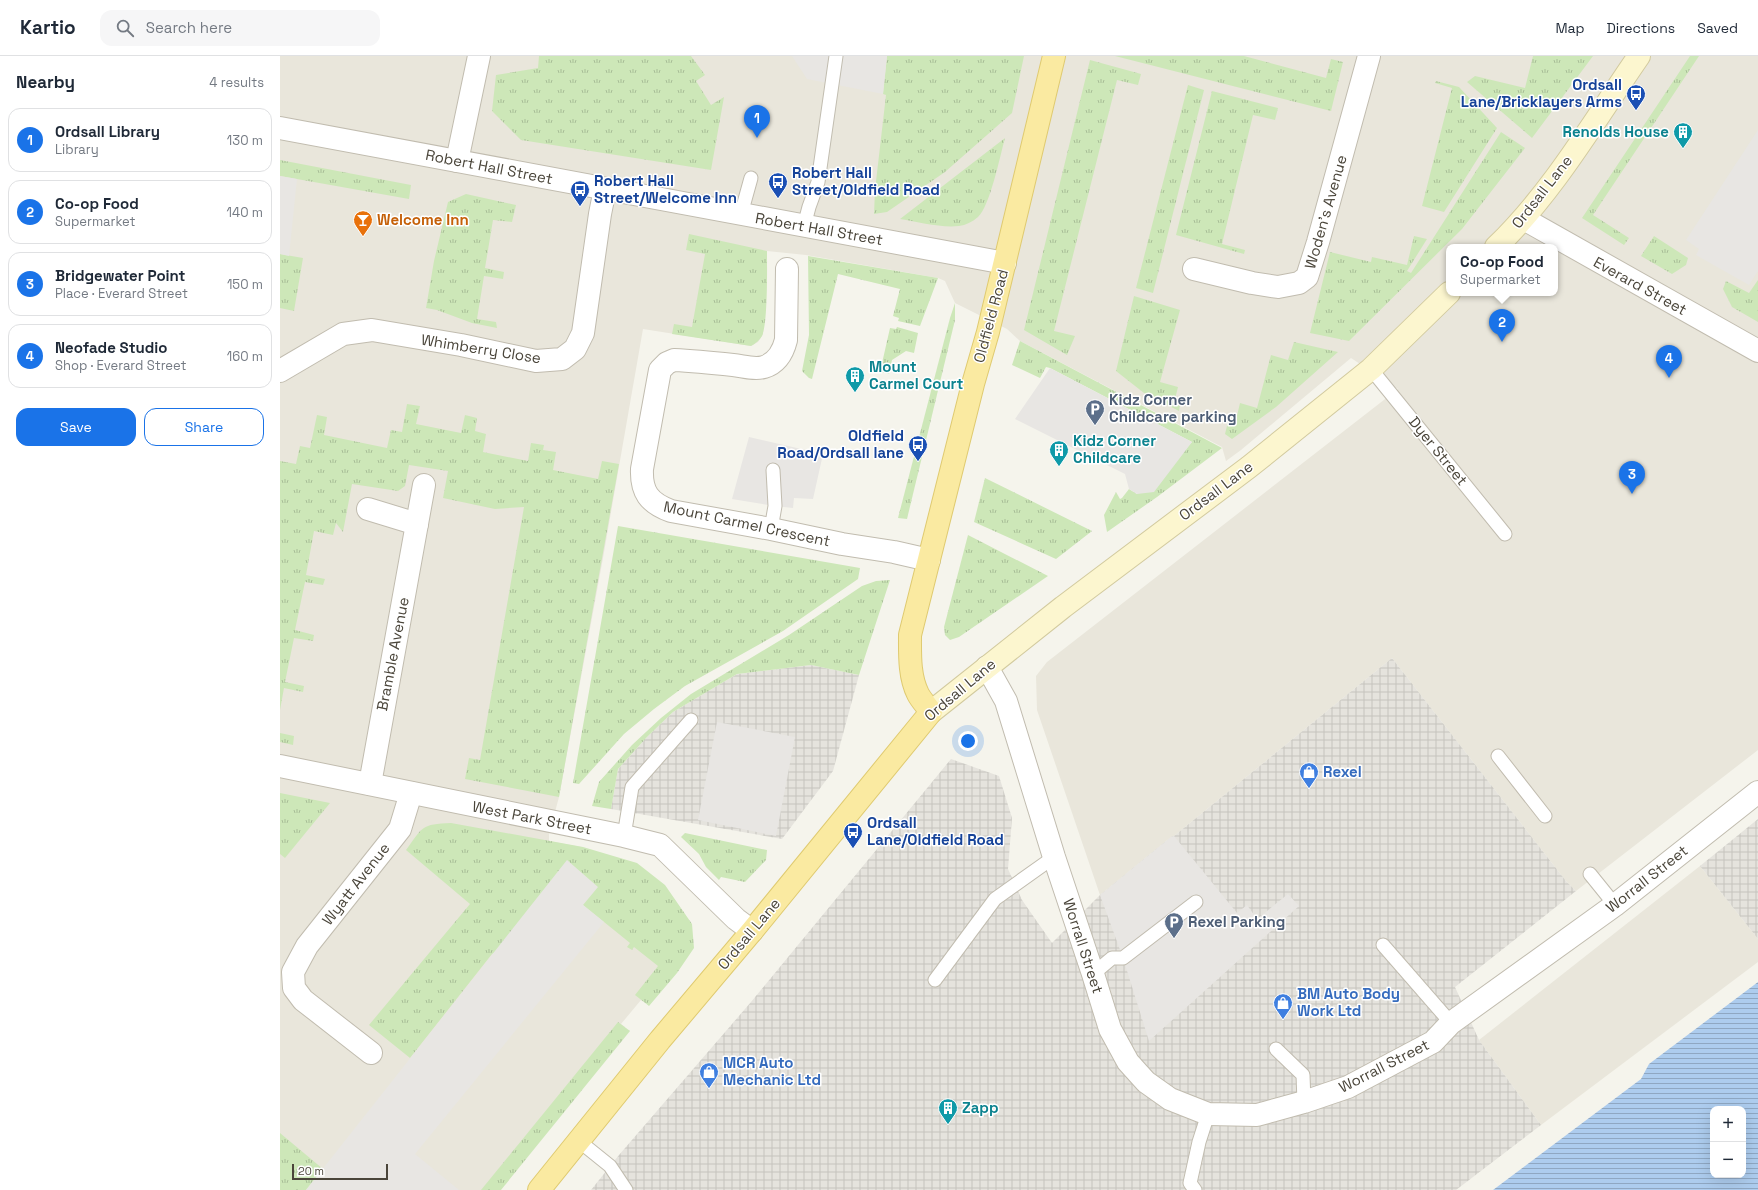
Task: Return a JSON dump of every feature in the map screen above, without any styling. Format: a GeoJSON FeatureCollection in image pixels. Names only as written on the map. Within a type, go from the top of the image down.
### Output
{"type":"FeatureCollection","features":[{"type":"Feature","properties":{"kind":"main road","name":"Oldfield Road"},"geometry":{"type":"LineString","coordinates":[[931,712],[918,694],[913,677],[910,657],[910,635],[973,384],[988,332],[1054,56]]}},
{"type":"Feature","properties":{"kind":"main road","name":"Ordsall Lane"},"geometry":{"type":"LineString","coordinates":[[1499,244],[1524,219],[1561,169],[1639,56]]}},
{"type":"Feature","properties":{"kind":"main road","name":"Ordsall Lane"},"geometry":{"type":"LineString","coordinates":[[539,1190],[660,1040],[752,931],[931,712],[987,667],[1249,467],[1371,369],[1446,296]]}},
{"type":"Feature","properties":{"kind":"street"},"geometry":{"type":"LineString","coordinates":[[457,161],[479,56]]}},
{"type":"Feature","properties":{"kind":"street","name":"Woden's Avenue"},"geometry":{"type":"LineString","coordinates":[[1194,269],[1252,283],[1278,287],[1299,283],[1307,277],[1369,56]]}},
{"type":"Feature","properties":{"kind":"street","name":"Robert Hall Street"},"geometry":{"type":"LineString","coordinates":[[280,128],[1005,263]]}},
{"type":"Feature","properties":{"kind":"street","name":"Whimberry Close"},"geometry":{"type":"LineString","coordinates":[[280,371],[343,334],[372,330],[462,345],[536,361],[562,359],[575,349],[583,333],[605,189]]}},
{"type":"Feature","properties":{"kind":"street","name":"Everard Street"},"geometry":{"type":"LineString","coordinates":[[1524,219],[1758,351]]}},
{"type":"Feature","properties":{"kind":"street","name":"Mount Carmel Crescent"},"geometry":{"type":"LineString","coordinates":[[788,269],[786,340],[784,349],[772,364],[756,368],[674,360],[667,363],[660,370],[642,469],[641,479],[644,488],[650,499],[659,507],[671,511],[929,560]]}},
{"type":"Feature","properties":{"kind":"street","name":"Bramble Avenue"},"geometry":{"type":"LineString","coordinates":[[370,784],[424,485]]}},
{"type":"Feature","properties":{"kind":"street"},"geometry":{"type":"LineString","coordinates":[[368,509],[417,524]]}},
{"type":"Feature","properties":{"kind":"street","name":"Worrall Street"},"geometry":{"type":"LineString","coordinates":[[987,667],[1006,701],[1054,857],[1094,974],[1110,1029],[1128,1062],[1146,1082],[1170,1099],[1208,1114],[1257,1115],[1304,1102],[1348,1087],[1433,1042],[1451,1023],[1614,905],[1758,792]]}},
{"type":"Feature","properties":{"kind":"street","name":"West Park Street"},"geometry":{"type":"LineString","coordinates":[[280,766],[624,836],[660,845],[736,918],[752,931]]}},
{"type":"Feature","properties":{"kind":"street","name":"Wyatt Avenue"},"geometry":{"type":"LineString","coordinates":[[371,1053],[303,1000],[287,979],[307,946],[400,829],[411,793]]}},
{"type":"Feature","properties":{"kind":"lane"},"geometry":{"type":"LineString","coordinates":[[804,226],[818,182],[836,56]]}},
{"type":"Feature","properties":{"kind":"lane"},"geometry":{"type":"LineString","coordinates":[[741,214],[751,178]]}},
{"type":"Feature","properties":{"kind":"lane","name":"Dyer Street"},"geometry":{"type":"LineString","coordinates":[[1371,369],[1506,534]]}},
{"type":"Feature","properties":{"kind":"lane"},"geometry":{"type":"LineString","coordinates":[[771,529],[775,506],[773,470]]}},
{"type":"Feature","properties":{"kind":"lane"},"geometry":{"type":"LineString","coordinates":[[624,836],[632,787],[691,720]]}},
{"type":"Feature","properties":{"kind":"lane"},"geometry":{"type":"LineString","coordinates":[[1498,756],[1545,816]]}},
{"type":"Feature","properties":{"kind":"lane"},"geometry":{"type":"LineString","coordinates":[[935,980],[995,899],[1054,857]]}},
{"type":"Feature","properties":{"kind":"lane"},"geometry":{"type":"LineString","coordinates":[[1590,874],[1614,905]]}},
{"type":"Feature","properties":{"kind":"lane"},"geometry":{"type":"LineString","coordinates":[[1094,974],[1112,958],[1123,958],[1196,902]]}},
{"type":"Feature","properties":{"kind":"lane"},"geometry":{"type":"LineString","coordinates":[[1383,945],[1451,1023]]}},
{"type":"Feature","properties":{"kind":"lane"},"geometry":{"type":"LineString","coordinates":[[1276,1048],[1303,1075],[1304,1102]]}},
{"type":"Feature","properties":{"kind":"lane"},"geometry":{"type":"LineString","coordinates":[[1196,1190],[1190,1182],[1198,1142],[1208,1114]]}},
{"type":"Feature","properties":{"kind":"lane"},"geometry":{"type":"LineString","coordinates":[[579,1141],[610,1166],[626,1190]]}},
{"type":"Feature","properties":{"kind":"shaded area"},"geometry":{"type":"Polygon","coordinates":[[[280,56],[1758,56],[1758,750],[1576,891],[1566,881],[1392,658],[1100,895],[1037,710],[1036,676],[1047,662],[1398,389],[1351,358],[1226,461],[1222,447],[1020,341],[1007,329],[955,303],[945,281],[938,278],[806,255],[767,251],[763,334],[758,342],[751,346],[643,329],[603,558],[559,797],[549,834],[549,841],[581,847],[685,928],[644,1002],[641,1000],[621,1024],[625,1027],[491,1190],[280,1190],[280,56]]]}},
{"type":"Feature","properties":{"kind":"shaded area"},"geometry":{"type":"Polygon","coordinates":[[[792,56],[887,56],[883,94],[807,79],[792,56]]]}},
{"type":"Feature","properties":{"kind":"shaded area"},"geometry":{"type":"Polygon","coordinates":[[[1758,130],[1758,271],[1749,285],[1696,255],[1699,249],[1686,240],[1758,130]]]}},
{"type":"Feature","properties":{"kind":"shaded area"},"geometry":{"type":"Polygon","coordinates":[[[280,176],[297,179],[289,256],[280,254],[280,176]]]}},
{"type":"Feature","properties":{"kind":"shaded area","name":"Kidz Corner Childcare parking"},"geometry":{"type":"Polygon","coordinates":[[[1050,368],[1192,442],[1154,492],[1137,494],[1129,489],[1125,474],[1015,419],[1050,368]]]}},
{"type":"Feature","properties":{"kind":"shaded area"},"geometry":{"type":"Polygon","coordinates":[[[749,437],[823,454],[813,499],[794,498],[793,508],[732,499],[749,437]]]}},
{"type":"Feature","properties":{"kind":"shaded area"},"geometry":{"type":"Polygon","coordinates":[[[1392,658],[1566,881],[1576,891],[1455,987],[1479,1040],[1541,1125],[1456,1190],[591,1190],[619,1155],[751,1002],[951,759],[999,776],[1012,818],[1008,869],[1022,900],[1052,943],[1100,895],[1392,658]]]}},
{"type":"Feature","properties":{"kind":"shaded area"},"geometry":{"type":"Polygon","coordinates":[[[811,665],[859,675],[833,771],[782,839],[611,809],[618,769],[647,737],[673,712],[737,674],[811,665]]]}},
{"type":"Feature","properties":{"kind":"shaded area"},"geometry":{"type":"Polygon","coordinates":[[[717,722],[795,737],[776,836],[698,820],[717,722]]]}},
{"type":"Feature","properties":{"kind":"shaded area"},"geometry":{"type":"Polygon","coordinates":[[[1758,819],[1758,939],[1700,866],[1758,819]]]}},
{"type":"Feature","properties":{"kind":"shaded area","name":"Rexel Parking"},"geometry":{"type":"Polygon","coordinates":[[[1174,836],[1237,913],[1247,905],[1257,919],[1288,894],[1299,906],[1149,1041],[1123,958],[1100,895],[1174,836]]]}},
{"type":"Feature","properties":{"kind":"shaded area"},"geometry":{"type":"Polygon","coordinates":[[[567,860],[598,887],[583,905],[604,922],[415,1154],[459,1190],[306,1190],[567,860]]]}},
{"type":"Feature","properties":{"kind":"shaded area"},"geometry":{"type":"Polygon","coordinates":[[[1700,866],[1758,939],[1758,962],[1541,1125],[1479,1040],[1700,866]]]}},
{"type":"Feature","properties":{"kind":"green space"},"geometry":{"type":"Polygon","coordinates":[[[539,56],[691,56],[705,75],[696,81],[711,105],[724,97],[711,170],[521,140],[492,111],[496,75],[538,68],[539,56]]]}},
{"type":"Feature","properties":{"kind":"green space"},"geometry":{"type":"Polygon","coordinates":[[[887,56],[1024,56],[1012,113],[945,172],[887,212],[874,214],[875,190],[886,95],[883,94],[887,56]]]}},
{"type":"Feature","properties":{"kind":"green space"},"geometry":{"type":"Polygon","coordinates":[[[1115,56],[1244,56],[1326,78],[1331,59],[1343,62],[1331,111],[1115,56]]]}},
{"type":"Feature","properties":{"kind":"green space"},"geometry":{"type":"Polygon","coordinates":[[[1533,56],[1593,56],[1532,138],[1467,82],[1475,76],[1525,88],[1533,56]]]}},
{"type":"Feature","properties":{"kind":"green space"},"geometry":{"type":"Polygon","coordinates":[[[1690,56],[1699,56],[1593,215],[1629,238],[1624,245],[1582,218],[1690,56]]]}},
{"type":"Feature","properties":{"kind":"green space"},"geometry":{"type":"Polygon","coordinates":[[[1090,60],[1141,74],[1138,85],[1117,80],[1054,331],[1075,336],[1067,355],[1024,330],[1090,60]]]}},
{"type":"Feature","properties":{"kind":"green space"},"geometry":{"type":"Polygon","coordinates":[[[1436,81],[1459,87],[1497,128],[1444,212],[1422,206],[1452,88],[1435,83],[1436,81]]]}},
{"type":"Feature","properties":{"kind":"green space"},"geometry":{"type":"Polygon","coordinates":[[[1188,85],[1204,90],[1153,293],[1136,288],[1188,85]]]}},
{"type":"Feature","properties":{"kind":"green space"},"geometry":{"type":"Polygon","coordinates":[[[1212,91],[1278,108],[1275,120],[1253,115],[1222,244],[1245,250],[1244,254],[1176,235],[1212,91]]]}},
{"type":"Feature","properties":{"kind":"green space"},"geometry":{"type":"Polygon","coordinates":[[[1501,132],[1525,148],[1462,229],[1349,341],[1310,333],[1330,252],[1371,262],[1372,257],[1407,265],[1414,236],[1427,239],[1407,271],[1411,273],[1501,132]]]}},
{"type":"Feature","properties":{"kind":"green space"},"geometry":{"type":"Polygon","coordinates":[[[1005,138],[987,203],[976,219],[964,225],[952,226],[900,219],[1005,138]]]}},
{"type":"Feature","properties":{"kind":"green space"},"geometry":{"type":"Polygon","coordinates":[[[280,160],[411,185],[409,199],[280,176],[280,160]]]}},
{"type":"Feature","properties":{"kind":"green space"},"geometry":{"type":"Polygon","coordinates":[[[466,194],[516,205],[512,222],[493,220],[485,268],[504,272],[503,279],[484,276],[477,319],[496,322],[497,328],[472,323],[437,310],[426,308],[434,261],[448,202],[466,194]]]}},
{"type":"Feature","properties":{"kind":"green space"},"geometry":{"type":"Polygon","coordinates":[[[689,234],[767,251],[767,295],[764,330],[760,339],[751,346],[672,334],[674,324],[692,327],[705,254],[686,250],[689,234]]]}},
{"type":"Feature","properties":{"kind":"green space"},"geometry":{"type":"Polygon","coordinates":[[[1654,236],[1688,258],[1686,265],[1672,274],[1641,256],[1654,236]]]}},
{"type":"Feature","properties":{"kind":"green space"},"geometry":{"type":"Polygon","coordinates":[[[280,254],[303,258],[294,311],[280,308],[280,254]]]}},
{"type":"Feature","properties":{"kind":"green space"},"geometry":{"type":"Polygon","coordinates":[[[808,256],[938,278],[920,326],[898,321],[899,318],[893,316],[900,289],[838,274],[812,379],[809,378],[802,371],[809,335],[808,256]]]}},
{"type":"Feature","properties":{"kind":"green space"},"geometry":{"type":"Polygon","coordinates":[[[1758,280],[1758,322],[1732,307],[1723,289],[1726,281],[1749,293],[1758,280]]]}},
{"type":"Feature","properties":{"kind":"green space"},"geometry":{"type":"Polygon","coordinates":[[[1134,296],[1180,310],[1160,382],[1178,387],[1174,403],[1180,405],[1179,411],[1144,393],[1116,371],[1134,296]]]}},
{"type":"Feature","properties":{"kind":"green space"},"geometry":{"type":"Polygon","coordinates":[[[955,303],[955,320],[907,519],[898,518],[950,318],[955,303]]]}},
{"type":"Feature","properties":{"kind":"green space"},"geometry":{"type":"Polygon","coordinates":[[[897,327],[918,333],[914,353],[906,351],[892,360],[889,374],[880,372],[890,328],[896,329],[897,327]]]}},
{"type":"Feature","properties":{"kind":"green space"},"geometry":{"type":"Polygon","coordinates":[[[1020,341],[1222,448],[1157,497],[1107,532],[1104,515],[1116,492],[1120,499],[1129,489],[1137,494],[1192,442],[1050,368],[1046,367],[1040,378],[1012,365],[1020,341]]]}},
{"type":"Feature","properties":{"kind":"green space"},"geometry":{"type":"Polygon","coordinates":[[[1294,342],[1338,352],[1276,407],[1232,439],[1225,434],[1229,418],[1236,420],[1240,403],[1257,408],[1271,355],[1288,360],[1294,342]]]}},
{"type":"Feature","properties":{"kind":"green space"},"geometry":{"type":"Polygon","coordinates":[[[407,404],[420,406],[416,424],[461,433],[465,415],[477,418],[475,431],[486,434],[483,452],[528,461],[531,443],[544,445],[543,450],[556,452],[553,470],[598,479],[602,461],[619,464],[559,797],[465,779],[469,758],[480,760],[524,507],[495,509],[443,498],[448,471],[409,465],[405,486],[398,491],[352,484],[343,532],[336,523],[333,535],[314,531],[306,575],[325,579],[323,585],[305,582],[295,630],[314,635],[313,641],[294,638],[285,682],[304,686],[303,692],[284,688],[280,710],[280,461],[296,464],[300,446],[310,448],[317,415],[327,417],[324,435],[387,448],[391,430],[402,432],[407,404]]]}},
{"type":"Feature","properties":{"kind":"green space"},"geometry":{"type":"Polygon","coordinates":[[[985,478],[1092,531],[1056,559],[974,522],[985,478]]]}},
{"type":"Feature","properties":{"kind":"green space"},"geometry":{"type":"Polygon","coordinates":[[[618,526],[860,568],[858,579],[783,631],[685,686],[654,709],[624,734],[579,784],[573,783],[618,526]]]}},
{"type":"Feature","properties":{"kind":"green space"},"geometry":{"type":"Polygon","coordinates":[[[968,535],[1048,576],[959,637],[950,640],[945,635],[944,627],[968,535]]]}},
{"type":"Feature","properties":{"kind":"green space"},"geometry":{"type":"Polygon","coordinates":[[[890,580],[859,675],[811,665],[737,674],[673,712],[647,737],[618,769],[611,809],[592,806],[599,782],[632,745],[661,718],[691,694],[789,635],[862,586],[876,581],[890,580]]]}},
{"type":"Feature","properties":{"kind":"green space"},"geometry":{"type":"Polygon","coordinates":[[[280,733],[294,736],[293,745],[280,742],[280,733]]]}},
{"type":"Feature","properties":{"kind":"green space"},"geometry":{"type":"Polygon","coordinates":[[[280,793],[330,803],[285,858],[280,854],[280,793]]]}},
{"type":"Feature","properties":{"kind":"green space"},"geometry":{"type":"Polygon","coordinates":[[[451,823],[583,847],[637,863],[665,885],[692,924],[694,948],[677,973],[649,1006],[635,995],[658,966],[634,947],[632,950],[627,947],[630,943],[583,905],[492,954],[410,1058],[369,1025],[470,904],[406,850],[424,828],[434,824],[451,823]]]}},
{"type":"Feature","properties":{"kind":"green space"},"geometry":{"type":"Polygon","coordinates":[[[685,833],[767,850],[766,860],[745,882],[721,877],[719,880],[706,867],[699,854],[681,837],[685,833]]]}},
{"type":"Feature","properties":{"kind":"green space"},"geometry":{"type":"Polygon","coordinates":[[[618,1022],[630,1031],[501,1190],[481,1190],[618,1022]]]}},
{"type":"Feature","properties":{"kind":"green space"},"geometry":{"type":"Polygon","coordinates":[[[280,1133],[323,1169],[306,1190],[280,1190],[280,1133]]]}},
{"type":"Feature","properties":{"kind":"water"},"geometry":{"type":"Polygon","coordinates":[[[1758,982],[1758,1190],[1493,1190],[1641,1079],[1649,1064],[1758,982]]]}},
{"type":"Feature","properties":{"kind":"place","name":"Ordsall Lane/Bricklayers Arms"},"geometry":{"type":"Point","coordinates":[1636,111]}},
{"type":"Feature","properties":{"kind":"place","name":"Ordsall Library"},"geometry":{"type":"Point","coordinates":[757,138]}},
{"type":"Feature","properties":{"kind":"place","name":"Renolds House"},"geometry":{"type":"Point","coordinates":[1683,149]}},
{"type":"Feature","properties":{"kind":"place","name":"Robert Hall Street/Oldfield Road"},"geometry":{"type":"Point","coordinates":[778,199]}},
{"type":"Feature","properties":{"kind":"place","name":"Robert Hall Street/Welcome Inn"},"geometry":{"type":"Point","coordinates":[580,207]}},
{"type":"Feature","properties":{"kind":"place","name":"Welcome Inn"},"geometry":{"type":"Point","coordinates":[363,237]}},
{"type":"Feature","properties":{"kind":"place","name":"Co-op Food"},"geometry":{"type":"Point","coordinates":[1502,342]}},
{"type":"Feature","properties":{"kind":"place","name":"Neofade Studio"},"geometry":{"type":"Point","coordinates":[1669,378]}},
{"type":"Feature","properties":{"kind":"place","name":"Mount Carmel Court"},"geometry":{"type":"Point","coordinates":[855,393]}},
{"type":"Feature","properties":{"kind":"place","name":"Kidz Corner Childcare parking"},"geometry":{"type":"Point","coordinates":[1095,426]}},
{"type":"Feature","properties":{"kind":"place","name":"Oldfield Road/Ordsall lane"},"geometry":{"type":"Point","coordinates":[918,462]}},
{"type":"Feature","properties":{"kind":"place","name":"Kidz Corner Childcare"},"geometry":{"type":"Point","coordinates":[1059,467]}},
{"type":"Feature","properties":{"kind":"place","name":"Bridgewater Point"},"geometry":{"type":"Point","coordinates":[1632,494]}},
{"type":"Feature","properties":{"kind":"place","name":"Rexel"},"geometry":{"type":"Point","coordinates":[1309,789]}},
{"type":"Feature","properties":{"kind":"place","name":"Ordsall Lane/Oldfield Road"},"geometry":{"type":"Point","coordinates":[853,849]}},
{"type":"Feature","properties":{"kind":"place","name":"Rexel Parking"},"geometry":{"type":"Point","coordinates":[1174,939]}},
{"type":"Feature","properties":{"kind":"place","name":"BM Auto Body Work Ltd"},"geometry":{"type":"Point","coordinates":[1283,1020]}},
{"type":"Feature","properties":{"kind":"place","name":"MCR Auto Mechanic Ltd"},"geometry":{"type":"Point","coordinates":[709,1089]}},
{"type":"Feature","properties":{"kind":"place","name":"Zapp"},"geometry":{"type":"Point","coordinates":[948,1125]}}]}
